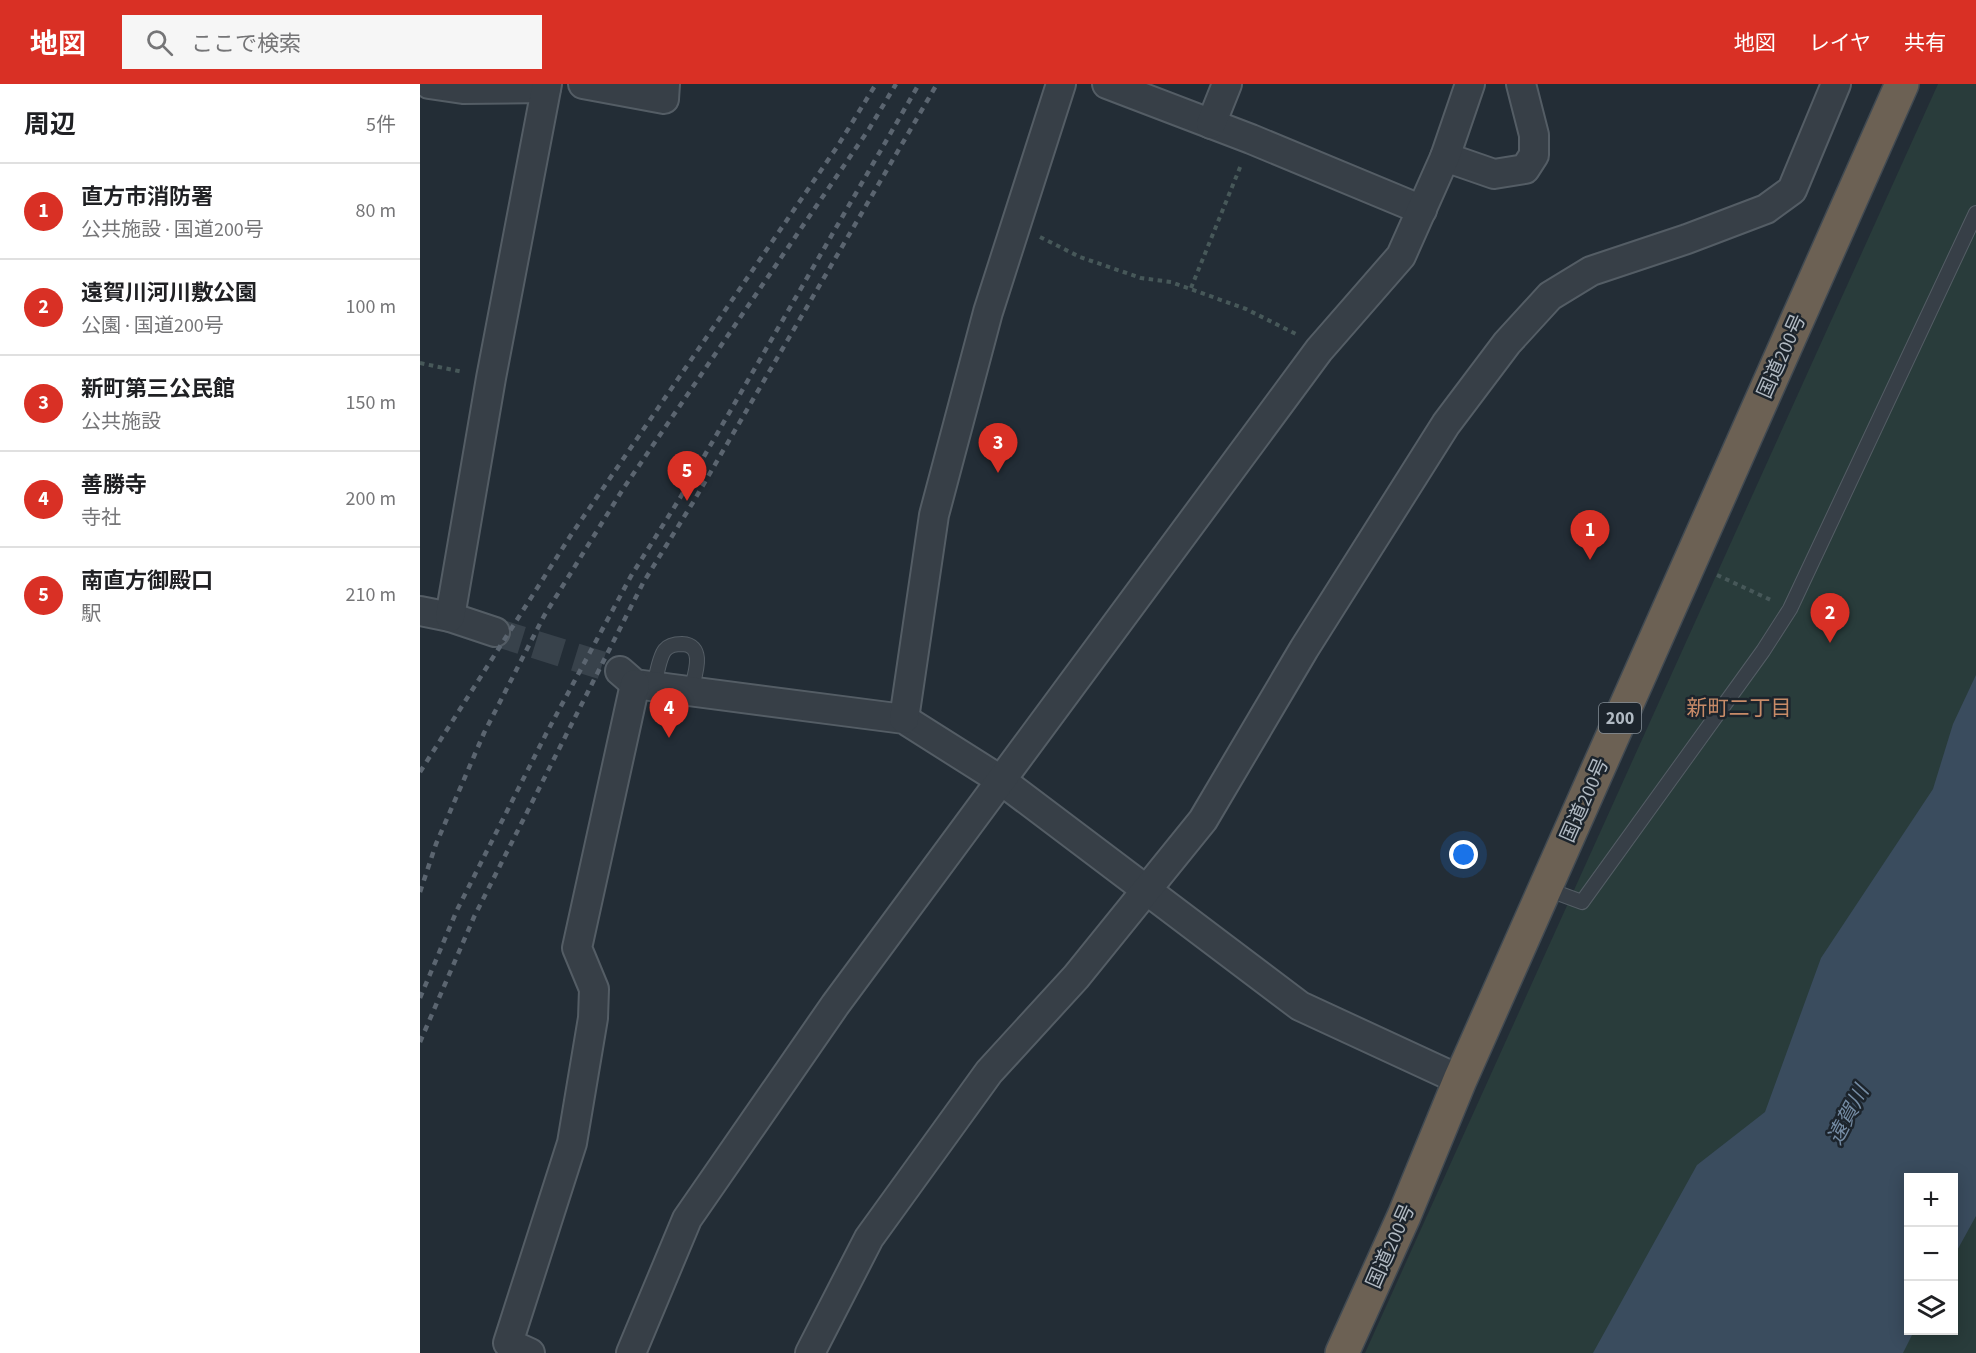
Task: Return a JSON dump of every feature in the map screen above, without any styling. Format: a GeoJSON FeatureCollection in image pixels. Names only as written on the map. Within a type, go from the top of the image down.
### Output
{"type":"FeatureCollection","features":[{"type":"Feature","properties":{"kind":"highway","name":"国道200号"},"geometry":{"type":"LineString","coordinates":[[1342,1353],[1404,1216],[1460,1080],[1544,888],[1902,84]]}},
{"type":"Feature","properties":{"kind":"street"},"geometry":{"type":"LineString","coordinates":[[429,84],[463,89],[547,86],[491,378],[450,617]]}},
{"type":"Feature","properties":{"kind":"street"},"geometry":{"type":"LineString","coordinates":[[583,84],[664,99],[666,84]]}},
{"type":"Feature","properties":{"kind":"street"},"geometry":{"type":"LineString","coordinates":[[904,719],[934,515],[987,312],[1061,84]]}},
{"type":"Feature","properties":{"kind":"street"},"geometry":{"type":"LineString","coordinates":[[1107,84],[1251,139],[1422,210]]}},
{"type":"Feature","properties":{"kind":"street"},"geometry":{"type":"LineString","coordinates":[[1211,124],[1227,84]]}},
{"type":"Feature","properties":{"kind":"street"},"geometry":{"type":"LineString","coordinates":[[631,1353],[687,1219],[835,1005],[1319,350],[1401,256],[1445,157],[1470,84]]}},
{"type":"Feature","properties":{"kind":"street"},"geometry":{"type":"LineString","coordinates":[[1445,157],[1494,174],[1525,169],[1534,155],[1534,135],[1521,84]]}},
{"type":"Feature","properties":{"kind":"street"},"geometry":{"type":"LineString","coordinates":[[810,1353],[869,1238],[989,1072],[1076,977],[1203,820],[1304,649],[1446,424],[1507,343],[1550,296],[1591,271],[1687,239],[1766,208],[1792,190],[1836,84]]}},
{"type":"Feature","properties":{"kind":"street"},"geometry":{"type":"LineString","coordinates":[[420,611],[450,617],[495,632]]}},
{"type":"Feature","properties":{"kind":"street"},"geometry":{"type":"LineString","coordinates":[[530,1353],[508,1343],[572,1143],[593,1018],[594,989],[577,948],[636,680],[691,691],[904,719],[1002,781],[1300,1006],[1460,1080]]}},
{"type":"Feature","properties":{"kind":"lane"},"geometry":{"type":"LineString","coordinates":[[1544,888],[1582,902],[1763,651],[1790,609],[1976,213]]}},
{"type":"Feature","properties":{"kind":"lane"},"geometry":{"type":"LineString","coordinates":[[636,680],[664,650],[671,645],[685,644],[694,649],[698,657],[691,691]]}},
{"type":"Feature","properties":{"kind":"path"},"geometry":{"type":"LineString","coordinates":[[1191,288],[1251,139]]}},
{"type":"Feature","properties":{"kind":"path"},"geometry":{"type":"LineString","coordinates":[[1016,225],[1080,257],[1141,278],[1171,282],[1191,288],[1255,313],[1292,331],[1319,350]]}},
{"type":"Feature","properties":{"kind":"path"},"geometry":{"type":"LineString","coordinates":[[420,363],[491,378]]}},
{"type":"Feature","properties":{"kind":"path"},"geometry":{"type":"LineString","coordinates":[[1740,586],[1790,609]]}},
{"type":"Feature","properties":{"kind":"green space"},"geometry":{"type":"Polygon","coordinates":[[[1938,84],[1976,84],[1976,1353],[1365,1353],[1938,84]]]}},
{"type":"Feature","properties":{"kind":"water","name":"遠賀川"},"geometry":{"type":"Polygon","coordinates":[[[1976,675],[1976,1216],[1958,1249],[1958,1173],[1904,1173],[1904,1335],[1912,1335],[1903,1353],[1593,1353],[1697,1165],[1765,1112],[1821,958],[1933,789],[1953,724],[1976,675]]]}},
{"type":"Feature","properties":{"kind":"tunnel"},"geometry":{"type":"LineString","coordinates":[[495,632],[620,671]]}},
{"type":"Feature","properties":{"kind":"railway"},"geometry":{"type":"LineString","coordinates":[[420,772],[571,535],[837,147],[876,84]]}},
{"type":"Feature","properties":{"kind":"railway"},"geometry":{"type":"LineString","coordinates":[[420,892],[436,844],[484,733],[544,616],[623,489],[869,129],[896,84]]}},
{"type":"Feature","properties":{"kind":"railway"},"geometry":{"type":"LineString","coordinates":[[420,998],[457,910],[546,734],[631,576],[680,498],[919,84]]}},
{"type":"Feature","properties":{"kind":"railway"},"geometry":{"type":"LineString","coordinates":[[420,1042],[474,917],[643,583],[692,504],[937,84]]}},
{"type":"Feature","properties":{"kind":"place","name":"新町第三公民館"},"geometry":{"type":"Point","coordinates":[998,473]}},
{"type":"Feature","properties":{"kind":"place","name":"南直方御殿口"},"geometry":{"type":"Point","coordinates":[687,501]}},
{"type":"Feature","properties":{"kind":"place","name":"直方市消防署"},"geometry":{"type":"Point","coordinates":[1590,560]}},
{"type":"Feature","properties":{"kind":"place","name":"遠賀川河川敷公園"},"geometry":{"type":"Point","coordinates":[1830,643]}},
{"type":"Feature","properties":{"kind":"place","name":"善勝寺"},"geometry":{"type":"Point","coordinates":[669,738]}},
{"type":"Feature","properties":{"kind":"district","name":"新町二丁目"},"geometry":{"type":"Point","coordinates":[1739,708]}}]}
